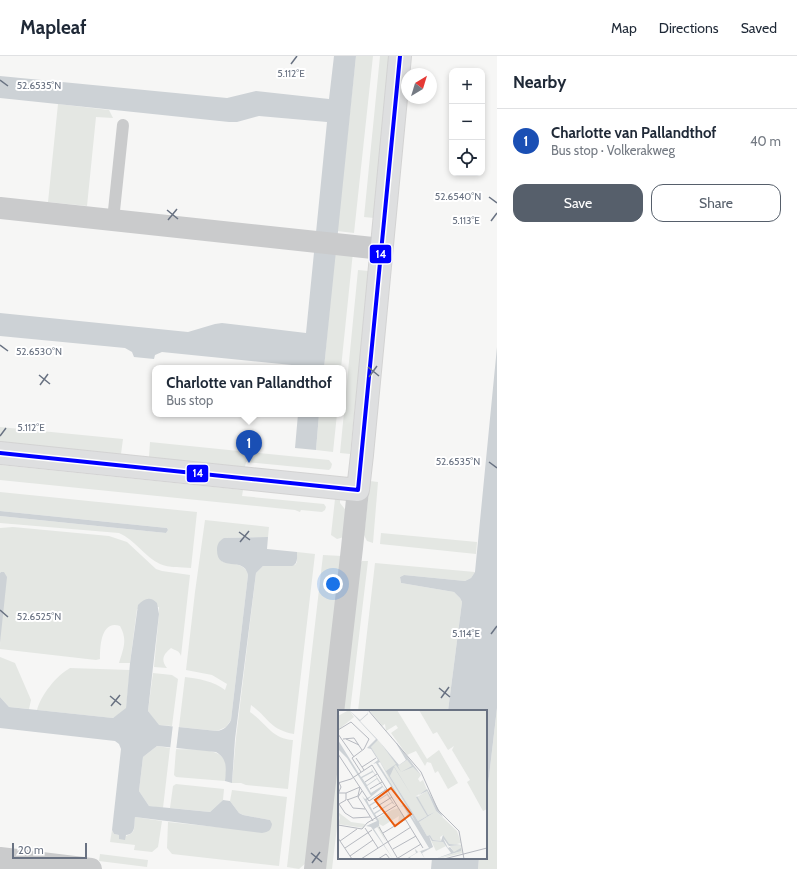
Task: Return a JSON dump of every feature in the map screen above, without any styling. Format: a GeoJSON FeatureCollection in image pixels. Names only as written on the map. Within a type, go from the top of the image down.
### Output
{"type":"FeatureCollection","features":[{"type":"Feature","properties":{"kind":"street"},"geometry":{"type":"LineString","coordinates":[[315,869],[364,439],[400,56]]}},
{"type":"Feature","properties":{"kind":"street"},"geometry":{"type":"LineString","coordinates":[[0,208],[382,249]]}},
{"type":"Feature","properties":{"kind":"street"},"geometry":{"type":"LineString","coordinates":[[0,453],[358,490]]}},
{"type":"Feature","properties":{"kind":"street"},"geometry":{"type":"LineString","coordinates":[[0,858],[91,869]]}},
{"type":"Feature","properties":{"kind":"lane"},"geometry":{"type":"LineString","coordinates":[[113,220],[123,125]]}},
{"type":"Feature","properties":{"kind":"shaded area"},"geometry":{"type":"Polygon","coordinates":[[[334,56],[356,56],[324,365],[292,365],[162,352],[155,355],[154,359],[134,357],[132,352],[125,348],[0,336],[0,313],[188,332],[222,323],[306,333],[327,122],[259,116],[237,122],[229,122],[0,98],[0,76],[227,98],[256,91],[329,99],[334,56]]]}},
{"type":"Feature","properties":{"kind":"shaded area"},"geometry":{"type":"Polygon","coordinates":[[[356,56],[373,56],[354,233],[337,231],[356,56]]]}},
{"type":"Feature","properties":{"kind":"shaded area"},"geometry":{"type":"Polygon","coordinates":[[[380,56],[390,56],[374,218],[364,217],[380,56]]]}},
{"type":"Feature","properties":{"kind":"shaded area"},"geometry":{"type":"Polygon","coordinates":[[[58,104],[109,110],[113,118],[96,117],[87,206],[48,202],[58,104]]]}},
{"type":"Feature","properties":{"kind":"shaded area"},"geometry":{"type":"Polygon","coordinates":[[[335,250],[353,252],[341,365],[324,365],[335,250]]]}},
{"type":"Feature","properties":{"kind":"shaded area"},"geometry":{"type":"Polygon","coordinates":[[[358,270],[369,271],[350,454],[340,453],[344,417],[346,417],[346,392],[358,270]]]}},
{"type":"Feature","properties":{"kind":"shaded area"},"geometry":{"type":"Polygon","coordinates":[[[497,347],[497,708],[487,793],[487,710],[448,710],[462,602],[454,592],[401,583],[400,577],[404,575],[465,581],[471,578],[475,572],[497,347]]]}},
{"type":"Feature","properties":{"kind":"shaded area"},"geometry":{"type":"Polygon","coordinates":[[[298,417],[319,417],[316,450],[295,448],[298,417]]]}},
{"type":"Feature","properties":{"kind":"shaded area"},"geometry":{"type":"Polygon","coordinates":[[[319,417],[337,417],[333,452],[316,450],[319,417]]]}},
{"type":"Feature","properties":{"kind":"shaded area"},"geometry":{"type":"Polygon","coordinates":[[[0,427],[123,439],[121,454],[0,442],[0,427]]]}},
{"type":"Feature","properties":{"kind":"shaded area"},"geometry":{"type":"Polygon","coordinates":[[[150,442],[329,460],[332,464],[329,470],[246,462],[245,467],[149,457],[150,442]]]}},
{"type":"Feature","properties":{"kind":"shaded area"},"geometry":{"type":"Polygon","coordinates":[[[0,465],[243,490],[242,496],[324,504],[326,507],[322,512],[301,510],[300,512],[295,510],[0,480],[0,465]]]}},
{"type":"Feature","properties":{"kind":"shaded area"},"geometry":{"type":"Polygon","coordinates":[[[370,481],[378,482],[373,543],[367,541],[364,535],[370,481]]]}},
{"type":"Feature","properties":{"kind":"shaded area"},"geometry":{"type":"Polygon","coordinates":[[[0,492],[197,512],[191,568],[171,567],[160,564],[125,536],[119,533],[0,523],[0,516],[166,533],[168,530],[167,528],[0,511],[0,492]]]}},
{"type":"Feature","properties":{"kind":"shaded area"},"geometry":{"type":"Polygon","coordinates":[[[335,499],[340,499],[340,503],[348,513],[344,537],[337,539],[331,535],[335,499]]]}},
{"type":"Feature","properties":{"kind":"shaded area"},"geometry":{"type":"Polygon","coordinates":[[[0,511],[167,528],[168,530],[166,533],[0,516],[0,511]]]}},
{"type":"Feature","properties":{"kind":"shaded area"},"geometry":{"type":"Polygon","coordinates":[[[205,520],[269,527],[268,537],[224,538],[222,562],[242,566],[247,571],[248,575],[231,720],[226,727],[217,731],[179,727],[185,677],[211,682],[225,690],[227,684],[212,675],[186,670],[205,520]]]}},
{"type":"Feature","properties":{"kind":"shaded area"},"geometry":{"type":"Polygon","coordinates":[[[13,527],[109,536],[127,542],[156,569],[190,575],[181,656],[178,652],[171,648],[166,652],[163,659],[167,668],[154,667],[159,607],[137,609],[130,663],[119,663],[124,644],[124,636],[120,626],[114,625],[105,630],[101,641],[100,659],[96,660],[0,649],[0,528],[13,527]]]}},
{"type":"Feature","properties":{"kind":"shaded area"},"geometry":{"type":"Polygon","coordinates":[[[381,533],[477,542],[476,554],[380,544],[381,533]]]}},
{"type":"Feature","properties":{"kind":"shaded area"},"geometry":{"type":"Polygon","coordinates":[[[268,537],[267,549],[297,552],[297,560],[292,566],[263,566],[256,573],[235,739],[232,783],[225,781],[226,768],[224,761],[223,758],[216,752],[157,746],[143,757],[139,791],[149,806],[210,812],[223,800],[230,801],[239,813],[243,815],[270,820],[272,824],[271,828],[262,833],[135,817],[133,831],[126,835],[125,840],[119,839],[119,835],[114,834],[112,830],[121,749],[119,744],[115,741],[0,728],[0,697],[9,707],[113,718],[126,708],[130,663],[138,605],[145,599],[152,599],[157,603],[159,614],[148,711],[159,725],[217,731],[224,729],[231,720],[248,575],[245,569],[241,566],[221,561],[218,556],[217,546],[218,543],[224,538],[268,537]]]}},
{"type":"Feature","properties":{"kind":"shaded area"},"geometry":{"type":"Polygon","coordinates":[[[297,552],[315,554],[294,734],[274,726],[251,705],[250,712],[274,734],[293,740],[288,789],[232,783],[256,573],[263,566],[295,565],[297,562],[297,552]]]}},
{"type":"Feature","properties":{"kind":"shaded area"},"geometry":{"type":"Polygon","coordinates":[[[323,555],[342,556],[306,863],[299,869],[287,867],[323,555]]]}},
{"type":"Feature","properties":{"kind":"shaded area"},"geometry":{"type":"Polygon","coordinates":[[[362,561],[368,561],[350,710],[342,710],[359,566],[362,561]]]}},
{"type":"Feature","properties":{"kind":"shaded area"},"geometry":{"type":"Polygon","coordinates":[[[375,563],[475,572],[471,578],[465,581],[404,575],[400,577],[401,583],[454,592],[462,602],[448,710],[358,710],[375,563]]]}},
{"type":"Feature","properties":{"kind":"shaded area"},"geometry":{"type":"Polygon","coordinates":[[[4,572],[7,577],[0,643],[0,573],[4,572]]]}},
{"type":"Feature","properties":{"kind":"shaded area"},"geometry":{"type":"Polygon","coordinates":[[[0,657],[15,663],[31,700],[29,709],[9,707],[0,697],[0,657]]]}},
{"type":"Feature","properties":{"kind":"shaded area"},"geometry":{"type":"Polygon","coordinates":[[[70,668],[130,670],[126,709],[113,718],[37,710],[42,698],[50,686],[70,668]]]}},
{"type":"Feature","properties":{"kind":"shaded area"},"geometry":{"type":"Polygon","coordinates":[[[153,673],[172,675],[178,679],[172,726],[158,725],[148,711],[153,673]]]}},
{"type":"Feature","properties":{"kind":"shaded area"},"geometry":{"type":"Polygon","coordinates":[[[497,708],[497,869],[478,869],[479,859],[487,859],[487,793],[497,708]]]}},
{"type":"Feature","properties":{"kind":"shaded area"},"geometry":{"type":"Polygon","coordinates":[[[157,746],[170,748],[163,808],[149,806],[139,791],[143,757],[157,746]]]}},
{"type":"Feature","properties":{"kind":"shaded area"},"geometry":{"type":"Polygon","coordinates":[[[338,747],[338,818],[332,869],[324,869],[338,747]]]}},
{"type":"Feature","properties":{"kind":"shaded area"},"geometry":{"type":"Polygon","coordinates":[[[176,749],[206,750],[219,755],[224,759],[226,765],[225,781],[176,777],[174,775],[176,749]]]}},
{"type":"Feature","properties":{"kind":"shaded area"},"geometry":{"type":"Polygon","coordinates":[[[176,784],[224,789],[223,800],[210,812],[170,808],[173,786],[176,784]]]}},
{"type":"Feature","properties":{"kind":"shaded area"},"geometry":{"type":"Polygon","coordinates":[[[232,790],[287,797],[279,866],[172,854],[167,848],[168,822],[265,832],[270,820],[239,813],[230,801],[232,790]]]}},
{"type":"Feature","properties":{"kind":"shaded area"},"geometry":{"type":"Polygon","coordinates":[[[135,817],[162,821],[158,847],[152,852],[134,850],[135,845],[110,842],[112,830],[114,834],[119,835],[119,839],[132,832],[135,817]]]}},
{"type":"Feature","properties":{"kind":"shaded area"},"geometry":{"type":"Polygon","coordinates":[[[100,854],[148,860],[147,867],[99,861],[100,854]]]}},
{"type":"Feature","properties":{"kind":"shaded area"},"geometry":{"type":"Polygon","coordinates":[[[432,859],[479,859],[478,869],[431,869],[432,859]]]}},
{"type":"Feature","properties":{"kind":"pier"},"geometry":{"type":"Polygon","coordinates":[[[173,724],[179,725],[176,751],[170,750],[173,724]]]}},
{"type":"Feature","properties":{"kind":"transit line","name":"14"},"geometry":{"type":"LineString","coordinates":[[0,453],[358,490],[400,56]]}},
{"type":"Feature","properties":{"kind":"place","name":"Charlotte van Pallandthof"},"geometry":{"type":"Point","coordinates":[249,463]}}]}
